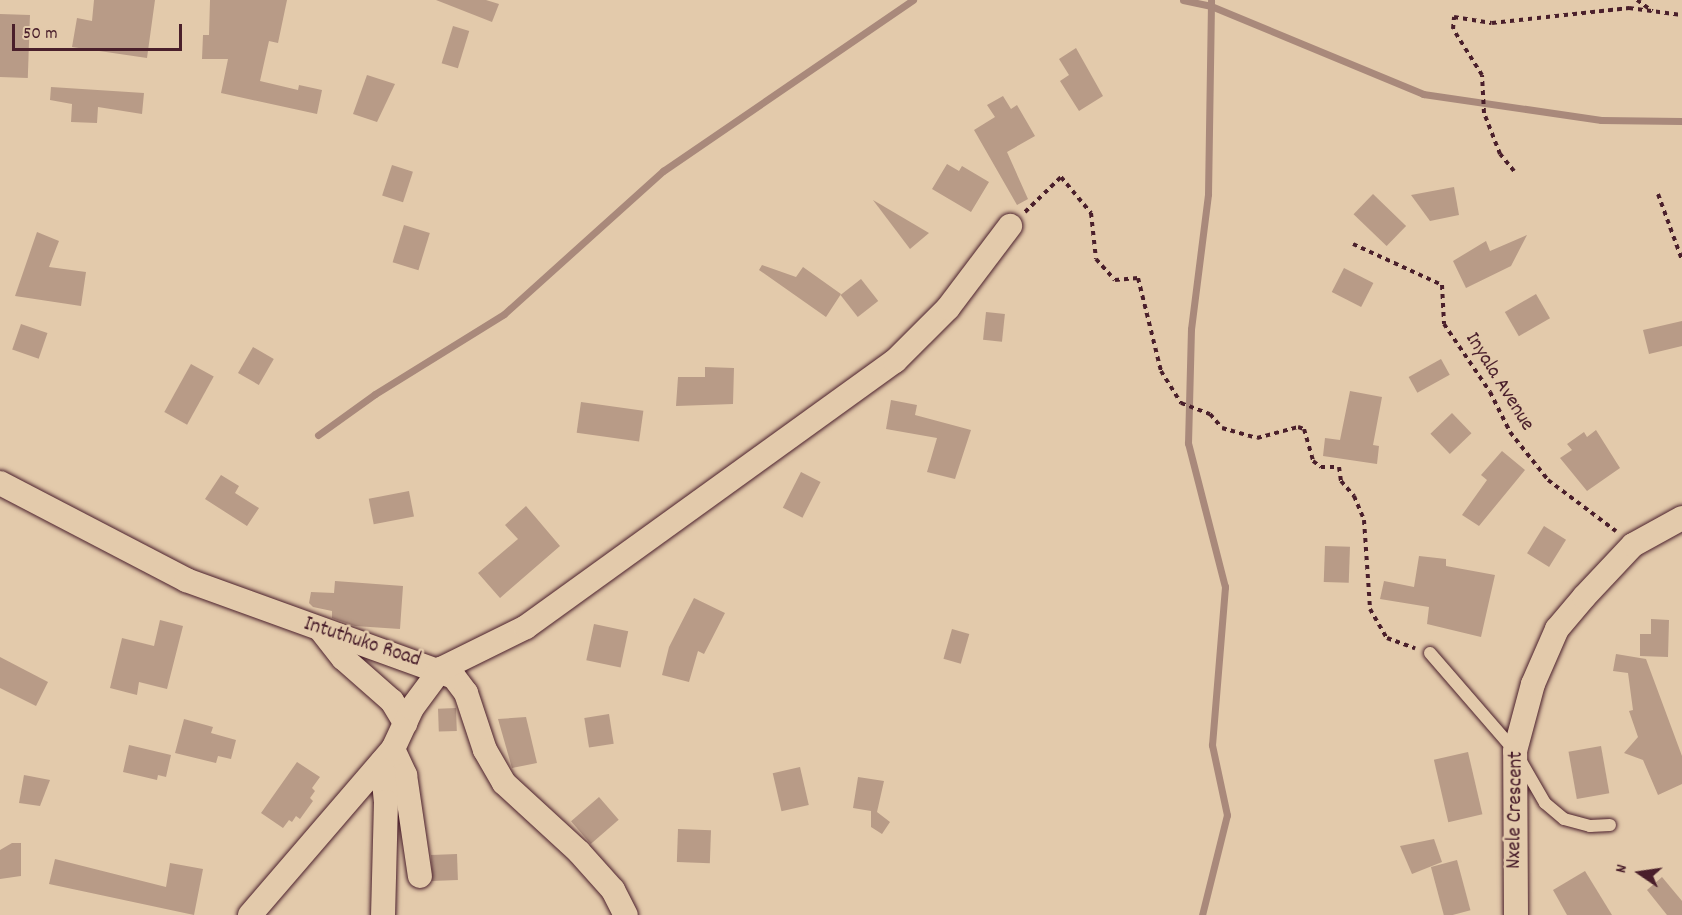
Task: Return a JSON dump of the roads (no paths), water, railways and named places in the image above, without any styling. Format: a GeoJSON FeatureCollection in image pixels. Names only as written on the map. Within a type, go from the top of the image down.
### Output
{"type":"FeatureCollection","features":[{"type":"Feature","properties":{"kind":"street"},"geometry":{"type":"LineString","coordinates":[[250,915],[387,755],[421,693],[441,669],[525,627],[895,361],[948,308],[1010,226]]}},
{"type":"Feature","properties":{"kind":"street","name":"Intuthuko Road"},"geometry":{"type":"LineString","coordinates":[[0,483],[23,492],[155,566],[321,630],[441,669],[454,677],[466,693],[485,750],[504,783],[579,852],[613,890],[626,915]]}},
{"type":"Feature","properties":{"kind":"street","name":"Nxele Crescent"},"geometry":{"type":"LineString","coordinates":[[1515,915],[1515,751],[1533,684],[1557,629],[1633,545],[1682,519]]}},
{"type":"Feature","properties":{"kind":"street"},"geometry":{"type":"LineString","coordinates":[[321,630],[343,658],[392,701],[405,723]]}},
{"type":"Feature","properties":{"kind":"street"},"geometry":{"type":"LineString","coordinates":[[387,755],[405,775],[420,876]]}},
{"type":"Feature","properties":{"kind":"street"},"geometry":{"type":"LineString","coordinates":[[383,915],[387,755]]}},
{"type":"Feature","properties":{"kind":"lane"},"geometry":{"type":"LineString","coordinates":[[1430,653],[1515,751],[1545,803],[1564,819],[1590,826],[1610,825]]}},
{"type":"Feature","properties":{"kind":"waterway"},"geometry":{"type":"LineString","coordinates":[[318,435],[375,394],[504,314],[663,171],[913,0]]}},
{"type":"Feature","properties":{"kind":"waterway"},"geometry":{"type":"LineString","coordinates":[[1183,0],[1211,6],[1423,94],[1601,120],[1682,121]]}},
{"type":"Feature","properties":{"kind":"waterway"},"geometry":{"type":"LineString","coordinates":[[1202,915],[1227,815],[1212,745],[1225,587],[1188,443],[1191,329],[1208,194],[1211,0]]}}]}
